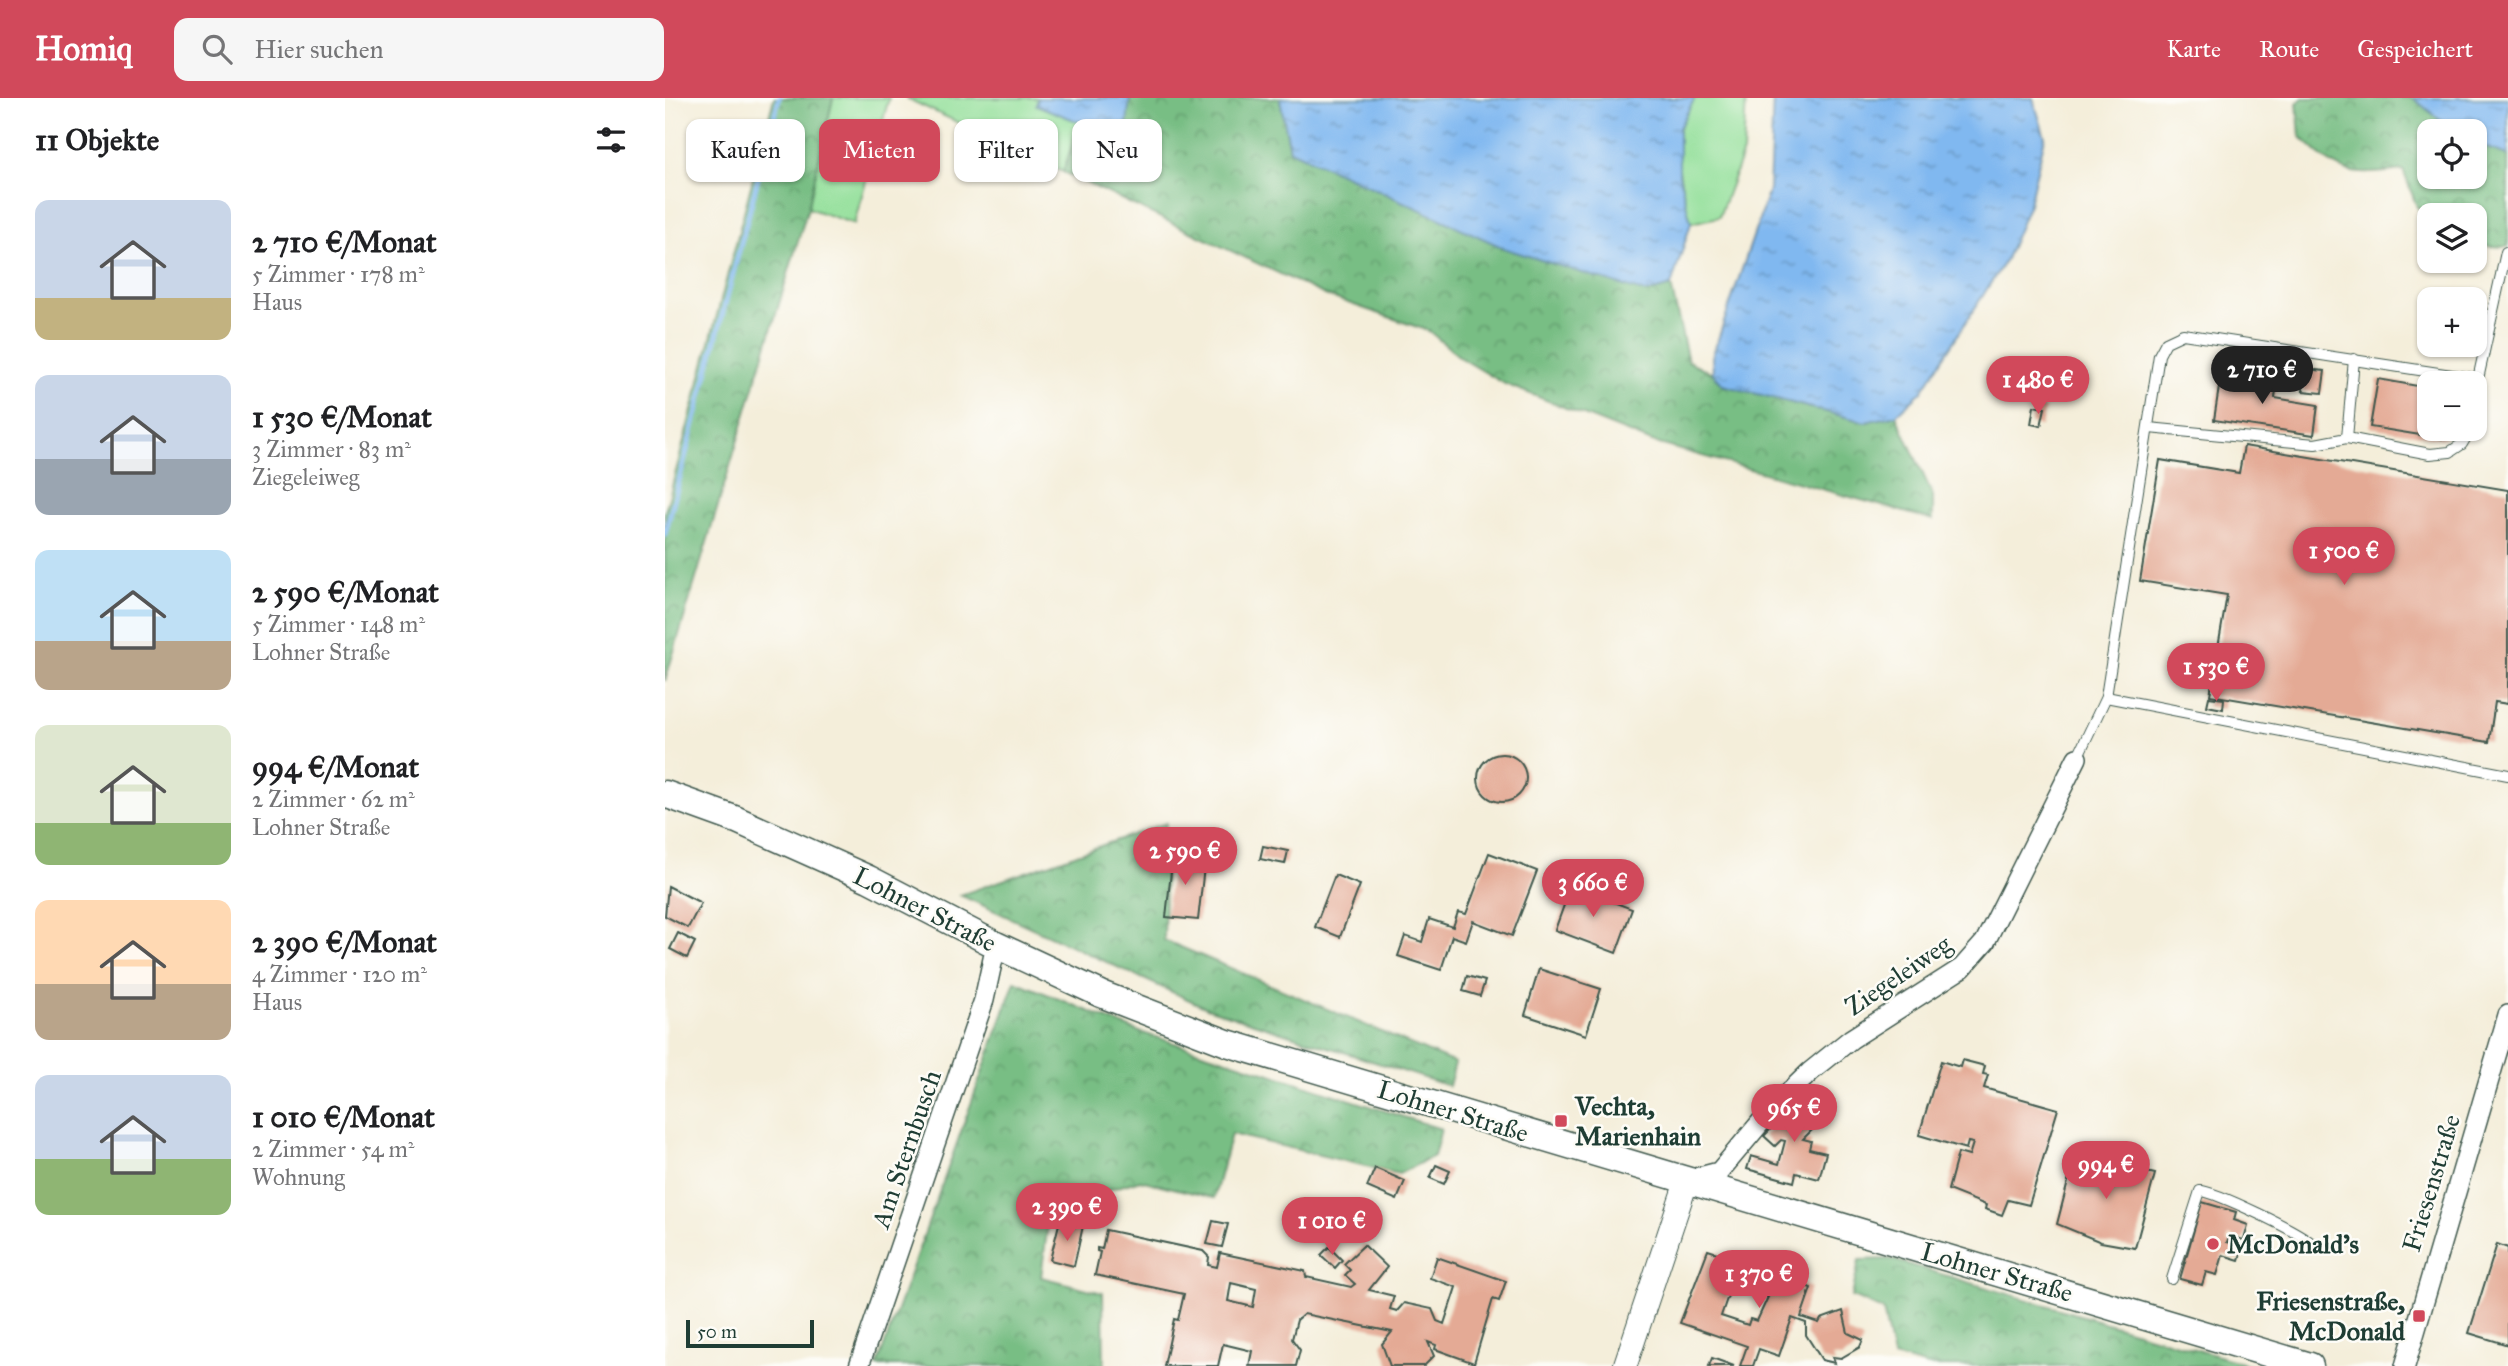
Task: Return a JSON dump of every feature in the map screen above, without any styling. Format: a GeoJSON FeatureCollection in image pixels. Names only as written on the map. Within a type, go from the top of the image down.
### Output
{"type":"FeatureCollection","features":[{"type":"Feature","properties":{"kind":"main road","name":"Lohner Straße"},"geometry":{"type":"LineString","coordinates":[[665,794],[737,820],[869,879],[996,945],[1101,995],[1227,1043],[1868,1236],[2039,1282],[2310,1366]]}},
{"type":"Feature","properties":{"kind":"street","name":"Ziegeleiweg"},"geometry":{"type":"LineString","coordinates":[[1687,1180],[1719,1172],[1771,1110],[1810,1072],[1851,1040],[1962,968],[1985,942],[2077,758]]}},
{"type":"Feature","properties":{"kind":"street","name":"Am Sternbusch"},"geometry":{"type":"LineString","coordinates":[[859,1366],[984,1000],[996,945]]}},
{"type":"Feature","properties":{"kind":"street","name":"Friesenstraße"},"geometry":{"type":"LineString","coordinates":[[2405,1366],[2508,1016]]}},
{"type":"Feature","properties":{"kind":"street"},"geometry":{"type":"LineString","coordinates":[[1625,1366],[1687,1180]]}},
{"type":"Feature","properties":{"kind":"lane"},"geometry":{"type":"LineString","coordinates":[[2480,371],[2506,252]]}},
{"type":"Feature","properties":{"kind":"lane"},"geometry":{"type":"LineString","coordinates":[[2077,758],[2106,697],[2159,355],[2166,342],[2183,334],[2428,371]]}},
{"type":"Feature","properties":{"kind":"lane"},"geometry":{"type":"LineString","coordinates":[[2347,438],[2354,359]]}},
{"type":"Feature","properties":{"kind":"lane"},"geometry":{"type":"LineString","coordinates":[[2149,428],[2315,444],[2347,438],[2430,454],[2450,452],[2464,441]]}},
{"type":"Feature","properties":{"kind":"lane"},"geometry":{"type":"LineString","coordinates":[[2106,697],[2508,775]]}},
{"type":"Feature","properties":{"kind":"lane"},"geometry":{"type":"LineString","coordinates":[[2172,1279],[2200,1191],[2258,1215],[2266,1223],[2304,1243],[2312,1244]]}},
{"type":"Feature","properties":{"kind":"green space"},"geometry":{"type":"Polygon","coordinates":[[[774,98],[833,98],[828,119],[819,119],[819,160],[808,208],[665,681],[665,513],[752,182],[805,182],[805,119],[768,119],[774,98]]]}},
{"type":"Feature","properties":{"kind":"green space"},"geometry":{"type":"Polygon","coordinates":[[[833,98],[889,98],[883,119],[828,119],[833,98]]]}},
{"type":"Feature","properties":{"kind":"green space"},"geometry":{"type":"Polygon","coordinates":[[[906,98],[1038,98],[1037,105],[1072,119],[1072,146],[1063,172],[1058,170],[1058,119],[954,121],[906,98]]]}},
{"type":"Feature","properties":{"kind":"green space"},"geometry":{"type":"Polygon","coordinates":[[[1130,98],[1282,98],[1280,100],[1290,150],[1646,293],[1671,286],[1688,361],[1713,373],[1723,385],[1865,422],[1896,415],[1933,496],[1933,520],[1652,442],[1505,384],[1461,358],[1429,331],[1325,295],[1084,182],[1162,182],[1162,119],[1128,119],[1130,98]]]}},
{"type":"Feature","properties":{"kind":"green space"},"geometry":{"type":"Polygon","coordinates":[[[1695,98],[1746,98],[1743,152],[1719,217],[1691,223],[1680,175],[1677,142],[1686,111],[1695,98]]]}},
{"type":"Feature","properties":{"kind":"green space"},"geometry":{"type":"Polygon","coordinates":[[[2303,98],[2413,98],[2439,119],[2417,119],[2417,189],[2487,189],[2487,148],[2508,155],[2508,247],[2487,245],[2487,203],[2417,203],[2417,207],[2403,170],[2357,173],[2335,166],[2300,136],[2297,103],[2303,98]]]}},
{"type":"Feature","properties":{"kind":"green space"},"geometry":{"type":"Polygon","coordinates":[[[1072,146],[1072,176],[1063,172],[1072,146]]]}},
{"type":"Feature","properties":{"kind":"green space"},"geometry":{"type":"Polygon","coordinates":[[[819,160],[819,182],[866,182],[854,224],[808,208],[819,160]]]}},
{"type":"Feature","properties":{"kind":"green space"},"geometry":{"type":"Polygon","coordinates":[[[1166,823],[1164,940],[1455,1063],[1449,1086],[1207,1008],[960,895],[1166,823]]]}},
{"type":"Feature","properties":{"kind":"green space"},"geometry":{"type":"Polygon","coordinates":[[[1015,981],[1137,1031],[1441,1129],[1434,1156],[1399,1174],[1231,1134],[1214,1198],[1140,1180],[1050,1208],[1041,1277],[1103,1293],[1104,1366],[877,1366],[1015,981]]]}},
{"type":"Feature","properties":{"kind":"green space"},"geometry":{"type":"Polygon","coordinates":[[[1890,1259],[2252,1366],[1929,1366],[1893,1357],[1883,1310],[1852,1297],[1859,1260],[1890,1259]]]}},
{"type":"Feature","properties":{"kind":"water"},"geometry":{"type":"Polygon","coordinates":[[[1038,98],[1130,98],[1128,119],[1072,119],[1036,105],[1038,98]]]}},
{"type":"Feature","properties":{"kind":"water"},"geometry":{"type":"Polygon","coordinates":[[[1695,98],[1679,128],[1679,175],[1691,223],[1671,286],[1646,293],[1506,249],[1290,150],[1280,100],[1695,98]]]}},
{"type":"Feature","properties":{"kind":"water"},"geometry":{"type":"Polygon","coordinates":[[[1773,98],[2033,98],[2045,137],[2029,204],[2006,259],[1922,391],[1896,415],[1865,422],[1723,385],[1713,373],[1712,357],[1769,190],[1773,98]]]}},
{"type":"Feature","properties":{"kind":"water"},"geometry":{"type":"Polygon","coordinates":[[[2413,98],[2508,98],[2508,155],[2487,148],[2487,119],[2439,119],[2413,98]]]}},
{"type":"Feature","properties":{"kind":"building"},"geometry":{"type":"Polygon","coordinates":[[[2305,369],[2325,371],[2322,393],[2303,391],[2305,369]]]}},
{"type":"Feature","properties":{"kind":"building"},"geometry":{"type":"Polygon","coordinates":[[[2221,374],[2277,382],[2275,398],[2318,405],[2314,435],[2214,420],[2221,374]]]}},
{"type":"Feature","properties":{"kind":"building"},"geometry":{"type":"Polygon","coordinates":[[[2378,379],[2417,386],[2417,435],[2370,427],[2378,379]]]}},
{"type":"Feature","properties":{"kind":"building"},"geometry":{"type":"Polygon","coordinates":[[[2034,406],[2045,408],[2041,426],[2031,424],[2034,406]]]}},
{"type":"Feature","properties":{"kind":"building"},"geometry":{"type":"Polygon","coordinates":[[[2244,446],[2508,490],[2508,704],[2495,702],[2489,742],[2210,695],[2227,595],[2140,581],[2160,460],[2239,473],[2244,446]]]}},
{"type":"Feature","properties":{"kind":"building"},"geometry":{"type":"Polygon","coordinates":[[[2209,697],[2224,699],[2223,709],[2207,706],[2209,697]]]}},
{"type":"Feature","properties":{"kind":"building"},"geometry":{"type":"Polygon","coordinates":[[[1502,754],[1519,761],[1526,778],[1519,795],[1502,802],[1485,795],[1478,778],[1485,761],[1502,754]]]}},
{"type":"Feature","properties":{"kind":"building"},"geometry":{"type":"Polygon","coordinates":[[[1263,846],[1288,851],[1285,864],[1260,859],[1263,846]]]}},
{"type":"Feature","properties":{"kind":"building"},"geometry":{"type":"Polygon","coordinates":[[[1489,853],[1537,871],[1512,936],[1473,921],[1466,941],[1452,936],[1441,970],[1398,956],[1405,936],[1422,942],[1429,919],[1453,927],[1458,912],[1466,914],[1489,853]]]}},
{"type":"Feature","properties":{"kind":"building"},"geometry":{"type":"Polygon","coordinates":[[[1173,854],[1205,858],[1198,920],[1166,917],[1173,854]]]}},
{"type":"Feature","properties":{"kind":"building"},"geometry":{"type":"Polygon","coordinates":[[[1335,875],[1360,885],[1340,937],[1315,927],[1335,875]]]}},
{"type":"Feature","properties":{"kind":"building"},"geometry":{"type":"Polygon","coordinates":[[[668,886],[701,903],[688,928],[665,916],[668,886]]]}},
{"type":"Feature","properties":{"kind":"building"},"geometry":{"type":"Polygon","coordinates":[[[1571,886],[1632,909],[1616,953],[1555,930],[1571,886]]]}},
{"type":"Feature","properties":{"kind":"building"},"geometry":{"type":"Polygon","coordinates":[[[678,933],[695,942],[687,958],[670,949],[678,933]]]}},
{"type":"Feature","properties":{"kind":"building"},"geometry":{"type":"Polygon","coordinates":[[[1539,969],[1601,989],[1586,1035],[1525,1015],[1539,969]]]}},
{"type":"Feature","properties":{"kind":"building"},"geometry":{"type":"Polygon","coordinates":[[[1467,976],[1485,981],[1480,996],[1463,991],[1467,976]]]}},
{"type":"Feature","properties":{"kind":"building"},"geometry":{"type":"Polygon","coordinates":[[[1962,1060],[1985,1066],[1983,1074],[1988,1075],[1984,1088],[2058,1109],[2029,1205],[2008,1200],[2002,1215],[1985,1209],[1986,1205],[1948,1190],[1958,1153],[1969,1156],[1973,1143],[1968,1142],[1966,1149],[1919,1135],[1941,1061],[1960,1067],[1962,1060]]]}},
{"type":"Feature","properties":{"kind":"building"},"geometry":{"type":"Polygon","coordinates":[[[1808,1091],[1824,1106],[1807,1124],[1813,1129],[1803,1139],[1811,1141],[1809,1149],[1826,1153],[1819,1179],[1796,1173],[1794,1182],[1747,1169],[1751,1156],[1779,1164],[1785,1141],[1781,1140],[1775,1146],[1764,1136],[1808,1091]]]}},
{"type":"Feature","properties":{"kind":"building"},"geometry":{"type":"Polygon","coordinates":[[[2075,1155],[2155,1174],[2135,1248],[2101,1242],[2057,1224],[2075,1155]]]}},
{"type":"Feature","properties":{"kind":"building"},"geometry":{"type":"Polygon","coordinates":[[[1436,1165],[1450,1171],[1444,1184],[1430,1178],[1436,1165]]]}},
{"type":"Feature","properties":{"kind":"building"},"geometry":{"type":"Polygon","coordinates":[[[1375,1168],[1405,1181],[1397,1200],[1367,1187],[1375,1168]]]}},
{"type":"Feature","properties":{"kind":"building","name":"McDonald's"},"geometry":{"type":"Polygon","coordinates":[[[2202,1202],[2236,1212],[2234,1220],[2248,1225],[2244,1240],[2229,1236],[2227,1242],[2243,1246],[2239,1260],[2223,1255],[2217,1275],[2206,1272],[2202,1285],[2180,1279],[2202,1202]]]}},
{"type":"Feature","properties":{"kind":"building"},"geometry":{"type":"Polygon","coordinates":[[[1060,1220],[1083,1226],[1074,1266],[1050,1260],[1060,1220]]]}},
{"type":"Feature","properties":{"kind":"building"},"geometry":{"type":"Polygon","coordinates":[[[1213,1221],[1228,1224],[1222,1247],[1207,1244],[1213,1221]]]}},
{"type":"Feature","properties":{"kind":"building"},"geometry":{"type":"Polygon","coordinates":[[[1106,1230],[1203,1251],[1209,1257],[1208,1265],[1217,1267],[1220,1253],[1305,1271],[1306,1277],[1351,1287],[1355,1284],[1345,1275],[1350,1270],[1344,1264],[1364,1245],[1387,1267],[1369,1290],[1394,1296],[1390,1309],[1397,1311],[1404,1303],[1432,1309],[1437,1321],[1444,1324],[1456,1287],[1430,1278],[1437,1257],[1506,1281],[1499,1301],[1493,1299],[1474,1363],[1435,1349],[1436,1345],[1428,1342],[1434,1356],[1424,1366],[1390,1366],[1382,1344],[1392,1332],[1304,1314],[1297,1320],[1292,1339],[1300,1350],[1296,1366],[1249,1366],[1252,1351],[1223,1344],[1218,1366],[1164,1366],[1174,1319],[1178,1320],[1184,1294],[1095,1275],[1100,1252],[1097,1248],[1102,1249],[1106,1230]],[[1231,1283],[1228,1301],[1253,1307],[1256,1289],[1231,1283]]]}},
{"type":"Feature","properties":{"kind":"building"},"geometry":{"type":"Polygon","coordinates":[[[2497,1244],[2508,1248],[2508,1345],[2469,1333],[2497,1244]]]}},
{"type":"Feature","properties":{"kind":"building"},"geometry":{"type":"Polygon","coordinates":[[[1329,1247],[1342,1260],[1335,1268],[1321,1255],[1329,1247]]]}},
{"type":"Feature","properties":{"kind":"building"},"geometry":{"type":"Polygon","coordinates":[[[1708,1250],[1794,1278],[1793,1281],[1811,1288],[1801,1317],[1819,1323],[1821,1319],[1843,1311],[1848,1333],[1863,1340],[1860,1347],[1841,1358],[1833,1357],[1835,1363],[1822,1360],[1806,1335],[1806,1323],[1792,1318],[1779,1356],[1759,1349],[1753,1366],[1740,1366],[1747,1346],[1680,1323],[1708,1250]],[[1732,1284],[1721,1316],[1748,1325],[1750,1319],[1757,1321],[1768,1297],[1732,1284]]]}},
{"type":"Feature","properties":{"kind":"building"},"geometry":{"type":"Polygon","coordinates":[[[1712,1358],[1734,1366],[1709,1366],[1712,1358]]]}},
{"type":"Feature","properties":{"kind":"waterway"},"geometry":{"type":"LineString","coordinates":[[665,534],[779,98]]}},
{"type":"Feature","properties":{"kind":"place","name":"Vechta, Marienhain"},"geometry":{"type":"Point","coordinates":[1561,1121]}},
{"type":"Feature","properties":{"kind":"place","name":"McDonald's"},"geometry":{"type":"Point","coordinates":[2213,1244]}},
{"type":"Feature","properties":{"kind":"place","name":"Friesenstraße, McDonald"},"geometry":{"type":"Point","coordinates":[2419,1316]}}]}
